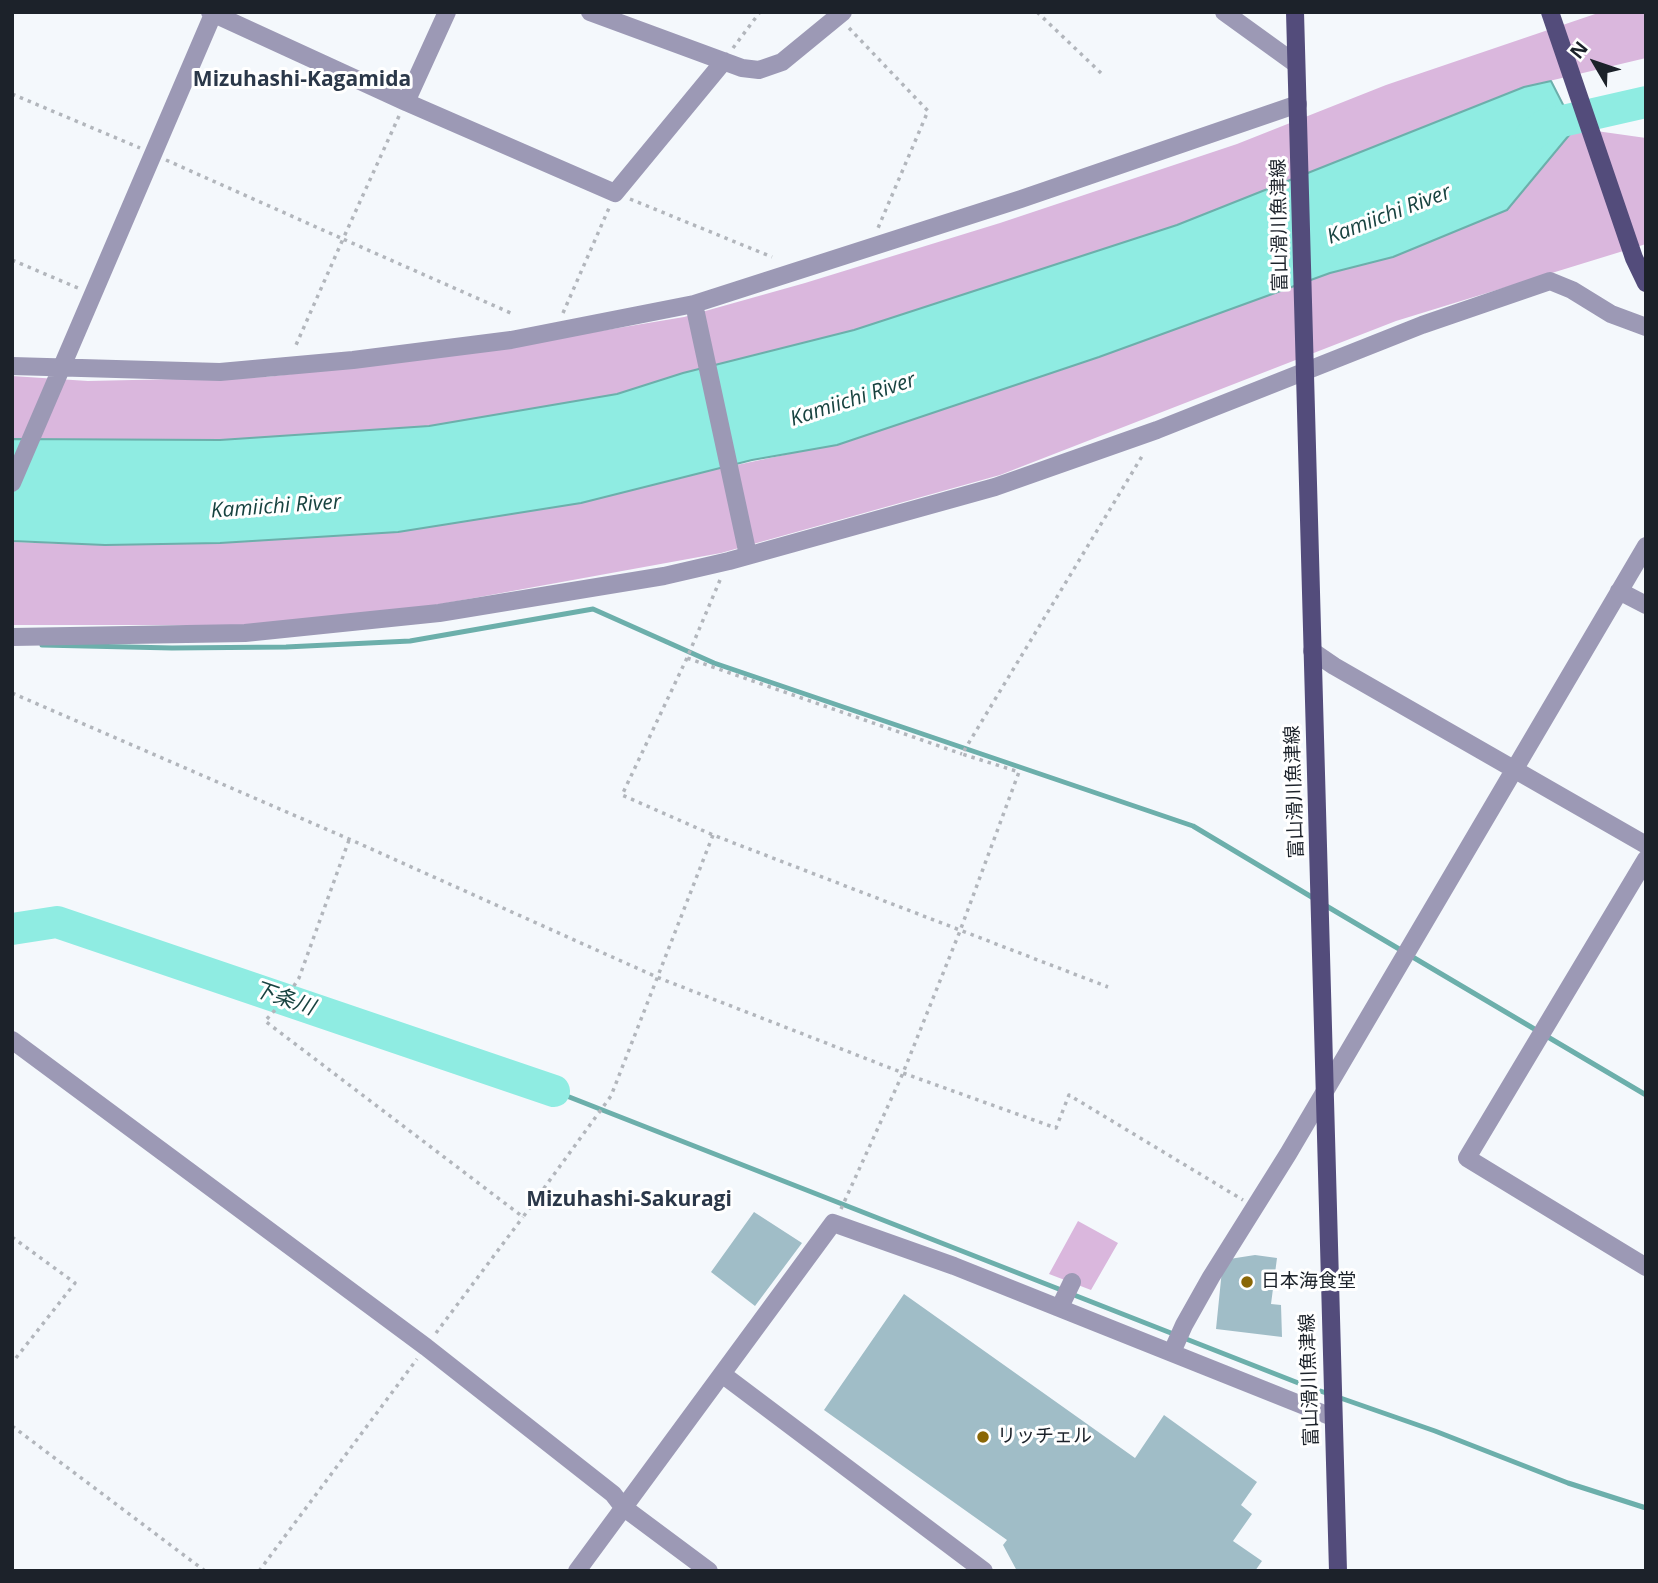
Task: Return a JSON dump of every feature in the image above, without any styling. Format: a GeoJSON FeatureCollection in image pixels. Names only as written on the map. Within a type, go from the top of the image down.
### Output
{"type":"FeatureCollection","features":[{"type":"Feature","properties":{"kind":"main road","name":"富山滑川魚津線"},"geometry":{"type":"LineString","coordinates":[[1295,12],[1338,1571]]}},
{"type":"Feature","properties":{"kind":"main road"},"geometry":{"type":"LineString","coordinates":[[1550,12],[1634,258],[1646,283]]}},
{"type":"Feature","properties":{"kind":"street"},"geometry":{"type":"LineString","coordinates":[[406,102],[447,12]]}},
{"type":"Feature","properties":{"kind":"street"},"geometry":{"type":"LineString","coordinates":[[590,12],[724,61],[759,70],[782,62],[841,14]]}},
{"type":"Feature","properties":{"kind":"street"},"geometry":{"type":"LineString","coordinates":[[1224,12],[1297,64]]}},
{"type":"Feature","properties":{"kind":"street"},"geometry":{"type":"LineString","coordinates":[[12,484],[212,13],[406,102],[615,193],[724,61]]}},
{"type":"Feature","properties":{"kind":"street"},"geometry":{"type":"LineString","coordinates":[[12,366],[60,373],[220,372],[512,340],[694,304],[1021,199],[1298,104]]}},
{"type":"Feature","properties":{"kind":"street"},"geometry":{"type":"LineString","coordinates":[[12,637],[245,633],[439,613],[664,576],[729,561],[995,487],[1157,430],[1422,325],[1550,281],[1572,290],[1611,314],[1646,327]]}},
{"type":"Feature","properties":{"kind":"street"},"geometry":{"type":"LineString","coordinates":[[694,304],[748,555]]}},
{"type":"Feature","properties":{"kind":"street"},"geometry":{"type":"LineString","coordinates":[[1173,1349],[1184,1325],[1646,546]]}},
{"type":"Feature","properties":{"kind":"street"},"geometry":{"type":"LineString","coordinates":[[1619,591],[1646,605]]}},
{"type":"Feature","properties":{"kind":"street"},"geometry":{"type":"LineString","coordinates":[[1312,651],[1646,845]]}},
{"type":"Feature","properties":{"kind":"street"},"geometry":{"type":"LineString","coordinates":[[1646,859],[1467,1158],[1646,1267]]}},
{"type":"Feature","properties":{"kind":"street"},"geometry":{"type":"LineString","coordinates":[[12,1040],[426,1347],[613,1494],[623,1507],[709,1571]]}},
{"type":"Feature","properties":{"kind":"street"},"geometry":{"type":"LineString","coordinates":[[577,1571],[833,1223],[954,1266],[1332,1412]]}},
{"type":"Feature","properties":{"kind":"street"},"geometry":{"type":"LineString","coordinates":[[1060,1307],[1072,1282]]}},
{"type":"Feature","properties":{"kind":"street"},"geometry":{"type":"LineString","coordinates":[[722,1374],[984,1571]]}},
{"type":"Feature","properties":{"kind":"path"},"geometry":{"type":"LineString","coordinates":[[724,61],[760,12]]}},
{"type":"Feature","properties":{"kind":"path"},"geometry":{"type":"LineString","coordinates":[[1037,12],[1101,73]]}},
{"type":"Feature","properties":{"kind":"path"},"geometry":{"type":"LineString","coordinates":[[841,14],[928,111],[877,230],[881,244]]}},
{"type":"Feature","properties":{"kind":"path"},"geometry":{"type":"LineString","coordinates":[[12,94],[513,314]]}},
{"type":"Feature","properties":{"kind":"path"},"geometry":{"type":"LineString","coordinates":[[296,345],[406,102]]}},
{"type":"Feature","properties":{"kind":"path"},"geometry":{"type":"LineString","coordinates":[[556,331],[615,193],[772,257]]}},
{"type":"Feature","properties":{"kind":"path"},"geometry":{"type":"LineString","coordinates":[[12,260],[93,295]]}},
{"type":"Feature","properties":{"kind":"path"},"geometry":{"type":"LineString","coordinates":[[962,754],[1157,430]]}},
{"type":"Feature","properties":{"kind":"path"},"geometry":{"type":"LineString","coordinates":[[729,561],[687,658],[622,795],[713,835],[1108,987]]}},
{"type":"Feature","properties":{"kind":"path"},"geometry":{"type":"LineString","coordinates":[[687,658],[1019,772],[960,931],[903,1073],[848,1198]]}},
{"type":"Feature","properties":{"kind":"path"},"geometry":{"type":"LineString","coordinates":[[12,693],[349,839],[659,978],[903,1073],[1056,1128],[1069,1095],[1254,1207]]}},
{"type":"Feature","properties":{"kind":"path"},"geometry":{"type":"LineString","coordinates":[[259,1571],[611,1096],[713,835]]}},
{"type":"Feature","properties":{"kind":"path"},"geometry":{"type":"LineString","coordinates":[[349,839],[299,978],[286,998],[265,1021],[523,1217]]}},
{"type":"Feature","properties":{"kind":"path"},"geometry":{"type":"LineString","coordinates":[[12,1237],[75,1283],[12,1363]]}},
{"type":"Feature","properties":{"kind":"path"},"geometry":{"type":"LineString","coordinates":[[12,1426],[205,1571]]}},
{"type":"Feature","properties":{"kind":"shaded area"},"geometry":{"type":"Polygon","coordinates":[[[1601,12],[1646,12],[1646,58],[1524,87],[1177,225],[1030,274],[854,330],[683,373],[617,394],[429,426],[220,440],[12,439],[12,376],[88,381],[266,377],[456,355],[684,317],[1000,223],[1237,144],[1386,85],[1601,12]]]}},
{"type":"Feature","properties":{"kind":"shaded area"},"geometry":{"type":"Polygon","coordinates":[[[1575,128],[1646,138],[1646,244],[1396,321],[1000,475],[721,553],[419,608],[266,625],[12,625],[12,542],[105,545],[220,543],[581,503],[685,476],[831,445],[918,418],[1330,273],[1393,257],[1506,210],[1575,128]]]}},
{"type":"Feature","properties":{"kind":"shaded area"},"geometry":{"type":"Polygon","coordinates":[[[1078,1221],[1118,1243],[1091,1290],[1049,1274],[1078,1221]]]}},
{"type":"Feature","properties":{"kind":"water"},"geometry":{"type":"Polygon","coordinates":[[[1551,81],[1575,128],[1507,210],[1393,257],[1330,273],[1099,357],[837,445],[752,460],[581,503],[398,532],[220,543],[105,545],[12,541],[12,439],[220,440],[429,426],[617,394],[683,373],[854,330],[1177,225],[1524,87],[1551,81]]]}},
{"type":"Feature","properties":{"kind":"building"},"geometry":{"type":"Polygon","coordinates":[[[754,1212],[802,1243],[755,1306],[711,1272],[754,1212]]]}},
{"type":"Feature","properties":{"kind":"building","name":"日本海食堂"},"geometry":{"type":"Polygon","coordinates":[[[1255,1255],[1277,1258],[1271,1304],[1281,1305],[1282,1337],[1216,1329],[1223,1260],[1255,1255]]]}},
{"type":"Feature","properties":{"kind":"building","name":"リッチェル"},"geometry":{"type":"Polygon","coordinates":[[[904,1294],[1135,1458],[1164,1415],[1257,1482],[1241,1505],[1252,1514],[1233,1541],[1262,1561],[1255,1571],[1017,1571],[1003,1545],[1007,1540],[824,1410],[904,1294]]]}},
{"type":"Feature","properties":{"kind":"waterway","name":"Kamiichi River"},"geometry":{"type":"LineString","coordinates":[[1531,136],[1545,125],[1646,102]]}},
{"type":"Feature","properties":{"kind":"waterway"},"geometry":{"type":"LineString","coordinates":[[42,645],[286,647],[410,641],[593,609],[714,663],[1193,826],[1315,899]]}},
{"type":"Feature","properties":{"kind":"waterway"},"geometry":{"type":"LineString","coordinates":[[1323,904],[1646,1095]]}},
{"type":"Feature","properties":{"kind":"waterway","name":"下条川"},"geometry":{"type":"LineString","coordinates":[[12,929],[57,922],[554,1091]]}},
{"type":"Feature","properties":{"kind":"waterway"},"geometry":{"type":"LineString","coordinates":[[554,1091],[1306,1386],[1435,1431],[1568,1483],[1646,1508]]}},
{"type":"Feature","properties":{"kind":"place","name":"日本海食堂"},"geometry":{"type":"Point","coordinates":[1247,1282]}},
{"type":"Feature","properties":{"kind":"place","name":"リッチェル"},"geometry":{"type":"Point","coordinates":[983,1437]}},
{"type":"Feature","properties":{"kind":"district","name":"Mizuhashi-Kagamida"},"geometry":{"type":"Point","coordinates":[302,80]}},
{"type":"Feature","properties":{"kind":"district","name":"Mizuhashi-Sakuragi"},"geometry":{"type":"Point","coordinates":[629,1200]}}]}
